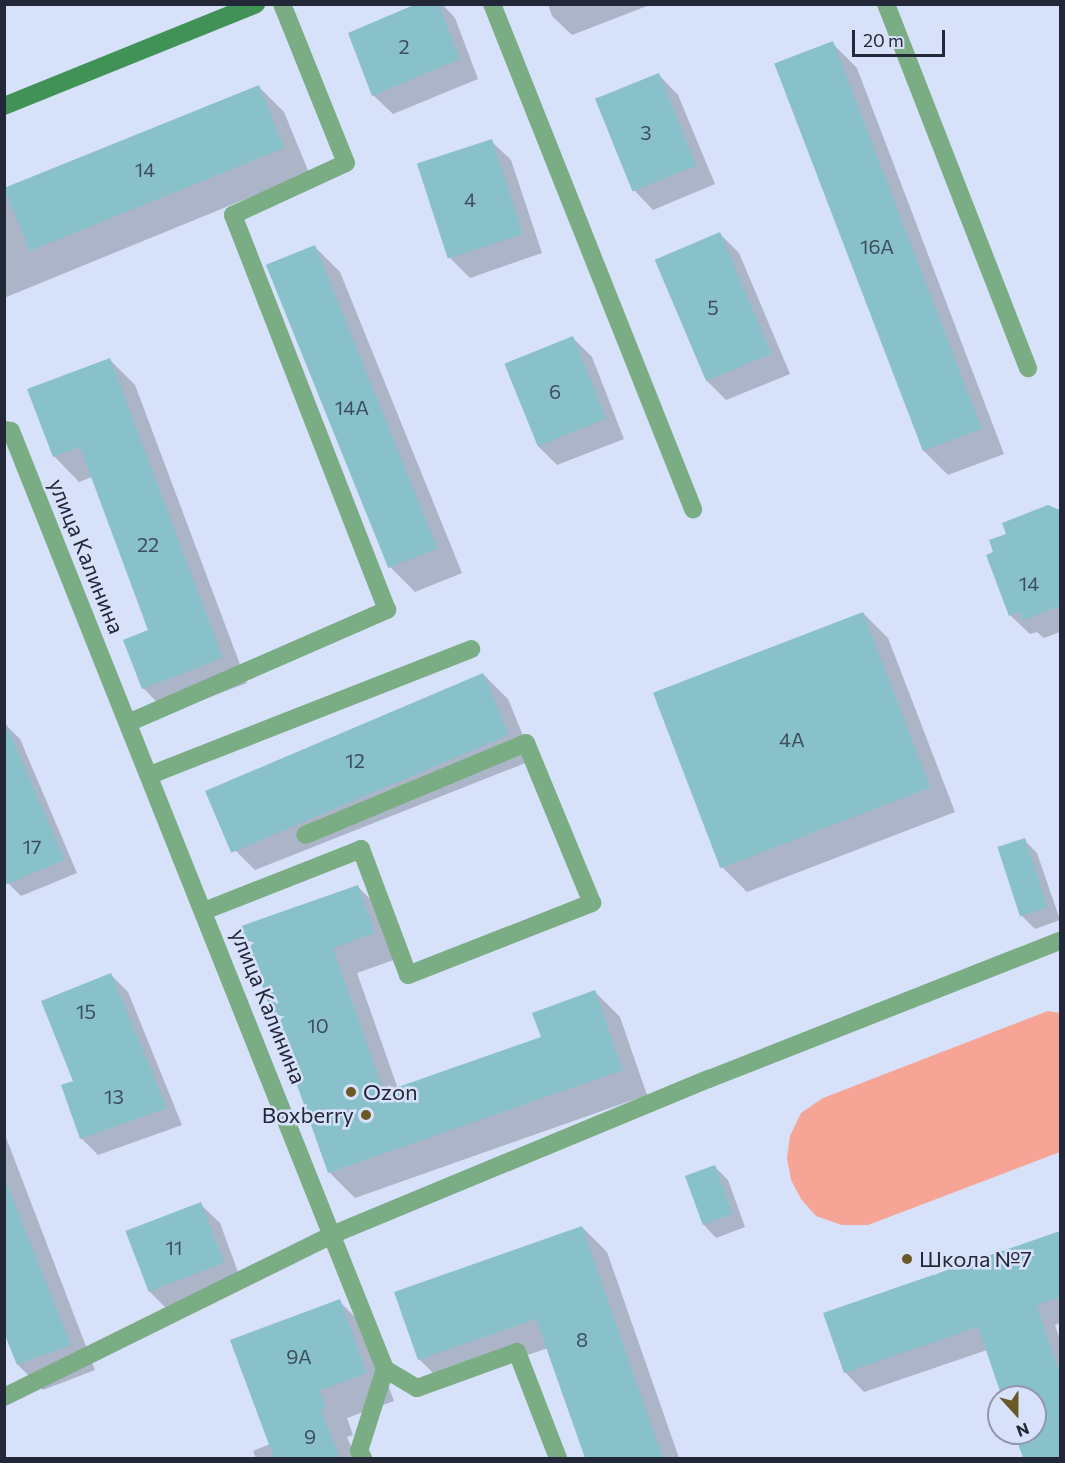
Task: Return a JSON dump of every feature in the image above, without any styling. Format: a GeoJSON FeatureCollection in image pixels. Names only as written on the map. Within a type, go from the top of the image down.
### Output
{"type":"FeatureCollection","features":[{"type":"Feature","properties":{"kind":"main road"},"geometry":{"type":"LineString","coordinates":[[4,106],[256,4]]}},
{"type":"Feature","properties":{"kind":"street"},"geometry":{"type":"LineString","coordinates":[[128,723],[387,610],[233,215],[346,163],[282,4]]}},
{"type":"Feature","properties":{"kind":"street"},"geometry":{"type":"LineString","coordinates":[[492,4],[693,509]]}},
{"type":"Feature","properties":{"kind":"street"},"geometry":{"type":"LineString","coordinates":[[886,4],[1028,368]]}},
{"type":"Feature","properties":{"kind":"street","name":"улица Калинина"},"geometry":{"type":"LineString","coordinates":[[4,430],[11,430],[386,1369]]}},
{"type":"Feature","properties":{"kind":"street"},"geometry":{"type":"LineString","coordinates":[[150,775],[471,649]]}},
{"type":"Feature","properties":{"kind":"street"},"geometry":{"type":"LineString","coordinates":[[204,911],[361,849],[408,975],[592,903],[526,743],[305,835]]}},
{"type":"Feature","properties":{"kind":"street"},"geometry":{"type":"LineString","coordinates":[[5,1397],[334,1234],[709,1079],[1060,941]]}},
{"type":"Feature","properties":{"kind":"street"},"geometry":{"type":"LineString","coordinates":[[363,1458],[359,1451],[386,1369],[417,1388],[517,1352],[558,1458]]}},
{"type":"Feature","properties":{"kind":"shaded area"},"geometry":{"type":"Polygon","coordinates":[[[1048,1011],[1060,1013],[1060,1152],[868,1225],[842,1225],[816,1216],[801,1199],[791,1180],[787,1158],[790,1136],[801,1113],[823,1098],[1048,1011]]]}},
{"type":"Feature","properties":{"kind":"building"},"geometry":{"type":"Polygon","coordinates":[[[416,4],[439,4],[460,59],[372,96],[348,33],[416,4]]]}},
{"type":"Feature","properties":{"kind":"building"},"geometry":{"type":"Polygon","coordinates":[[[833,41],[982,428],[923,451],[774,64],[833,41]]]}},
{"type":"Feature","properties":{"kind":"building"},"geometry":{"type":"Polygon","coordinates":[[[659,73],[696,166],[632,192],[595,99],[659,73]]]}},
{"type":"Feature","properties":{"kind":"building"},"geometry":{"type":"Polygon","coordinates":[[[259,85],[284,148],[29,251],[4,188],[259,85]]]}},
{"type":"Feature","properties":{"kind":"building"},"geometry":{"type":"Polygon","coordinates":[[[492,139],[523,234],[448,259],[417,163],[492,139]]]}},
{"type":"Feature","properties":{"kind":"building"},"geometry":{"type":"Polygon","coordinates":[[[720,232],[772,354],[706,381],[655,260],[720,232]]]}},
{"type":"Feature","properties":{"kind":"building"},"geometry":{"type":"Polygon","coordinates":[[[315,245],[437,548],[388,568],[266,265],[315,245]]]}},
{"type":"Feature","properties":{"kind":"building"},"geometry":{"type":"Polygon","coordinates":[[[573,336],[606,419],[538,446],[504,364],[573,336]]]}},
{"type":"Feature","properties":{"kind":"building"},"geometry":{"type":"Polygon","coordinates":[[[110,358],[223,658],[142,689],[123,640],[148,630],[80,447],[53,457],[27,389],[110,358]]]}},
{"type":"Feature","properties":{"kind":"building"},"geometry":{"type":"Polygon","coordinates":[[[1048,505],[1060,510],[1060,606],[1023,620],[1020,612],[1009,616],[986,555],[993,552],[989,540],[1006,534],[1002,523],[1048,505]]]}},
{"type":"Feature","properties":{"kind":"building"},"geometry":{"type":"Polygon","coordinates":[[[863,612],[930,788],[720,868],[653,693],[863,612]]]}},
{"type":"Feature","properties":{"kind":"building"},"geometry":{"type":"Polygon","coordinates":[[[483,673],[509,735],[231,853],[205,791],[483,673]]]}},
{"type":"Feature","properties":{"kind":"building"},"geometry":{"type":"Polygon","coordinates":[[[4,719],[65,860],[4,885],[4,719]]]}},
{"type":"Feature","properties":{"kind":"building"},"geometry":{"type":"Polygon","coordinates":[[[1025,838],[1048,907],[1020,916],[997,847],[1025,838]]]}},
{"type":"Feature","properties":{"kind":"building"},"geometry":{"type":"Polygon","coordinates":[[[358,885],[375,933],[333,948],[384,1092],[541,1037],[532,1013],[595,990],[623,1070],[328,1173],[241,926],[358,885]]]}},
{"type":"Feature","properties":{"kind":"building"},"geometry":{"type":"Polygon","coordinates":[[[111,973],[167,1108],[80,1139],[61,1085],[73,1081],[41,1001],[111,973]]]}},
{"type":"Feature","properties":{"kind":"building"},"geometry":{"type":"Polygon","coordinates":[[[715,1165],[733,1214],[703,1225],[685,1176],[715,1165]]]}},
{"type":"Feature","properties":{"kind":"building"},"geometry":{"type":"Polygon","coordinates":[[[4,1176],[71,1345],[17,1365],[4,1333],[4,1176]]]}},
{"type":"Feature","properties":{"kind":"building"},"geometry":{"type":"Polygon","coordinates":[[[201,1202],[224,1263],[149,1292],[125,1231],[201,1202]]]}},
{"type":"Feature","properties":{"kind":"building"},"geometry":{"type":"Polygon","coordinates":[[[582,1226],[663,1458],[585,1458],[536,1319],[418,1360],[394,1292],[582,1226]]]}},
{"type":"Feature","properties":{"kind":"building"},"geometry":{"type":"Polygon","coordinates":[[[1060,1231],[1060,1297],[1037,1305],[1060,1374],[1060,1458],[1023,1458],[1018,1445],[1047,1445],[1047,1385],[998,1385],[978,1327],[844,1373],[823,1313],[1060,1231]]]}},
{"type":"Feature","properties":{"kind":"building"},"geometry":{"type":"Polygon","coordinates":[[[340,1299],[367,1373],[320,1390],[326,1408],[321,1410],[340,1458],[274,1458],[230,1340],[340,1299]]]}},
{"type":"Feature","properties":{"kind":"place","name":"Ozon"},"geometry":{"type":"Point","coordinates":[351,1092]}},
{"type":"Feature","properties":{"kind":"place","name":"Boxberry"},"geometry":{"type":"Point","coordinates":[366,1115]}},
{"type":"Feature","properties":{"kind":"place","name":"Школа №7"},"geometry":{"type":"Point","coordinates":[907,1259]}}]}
